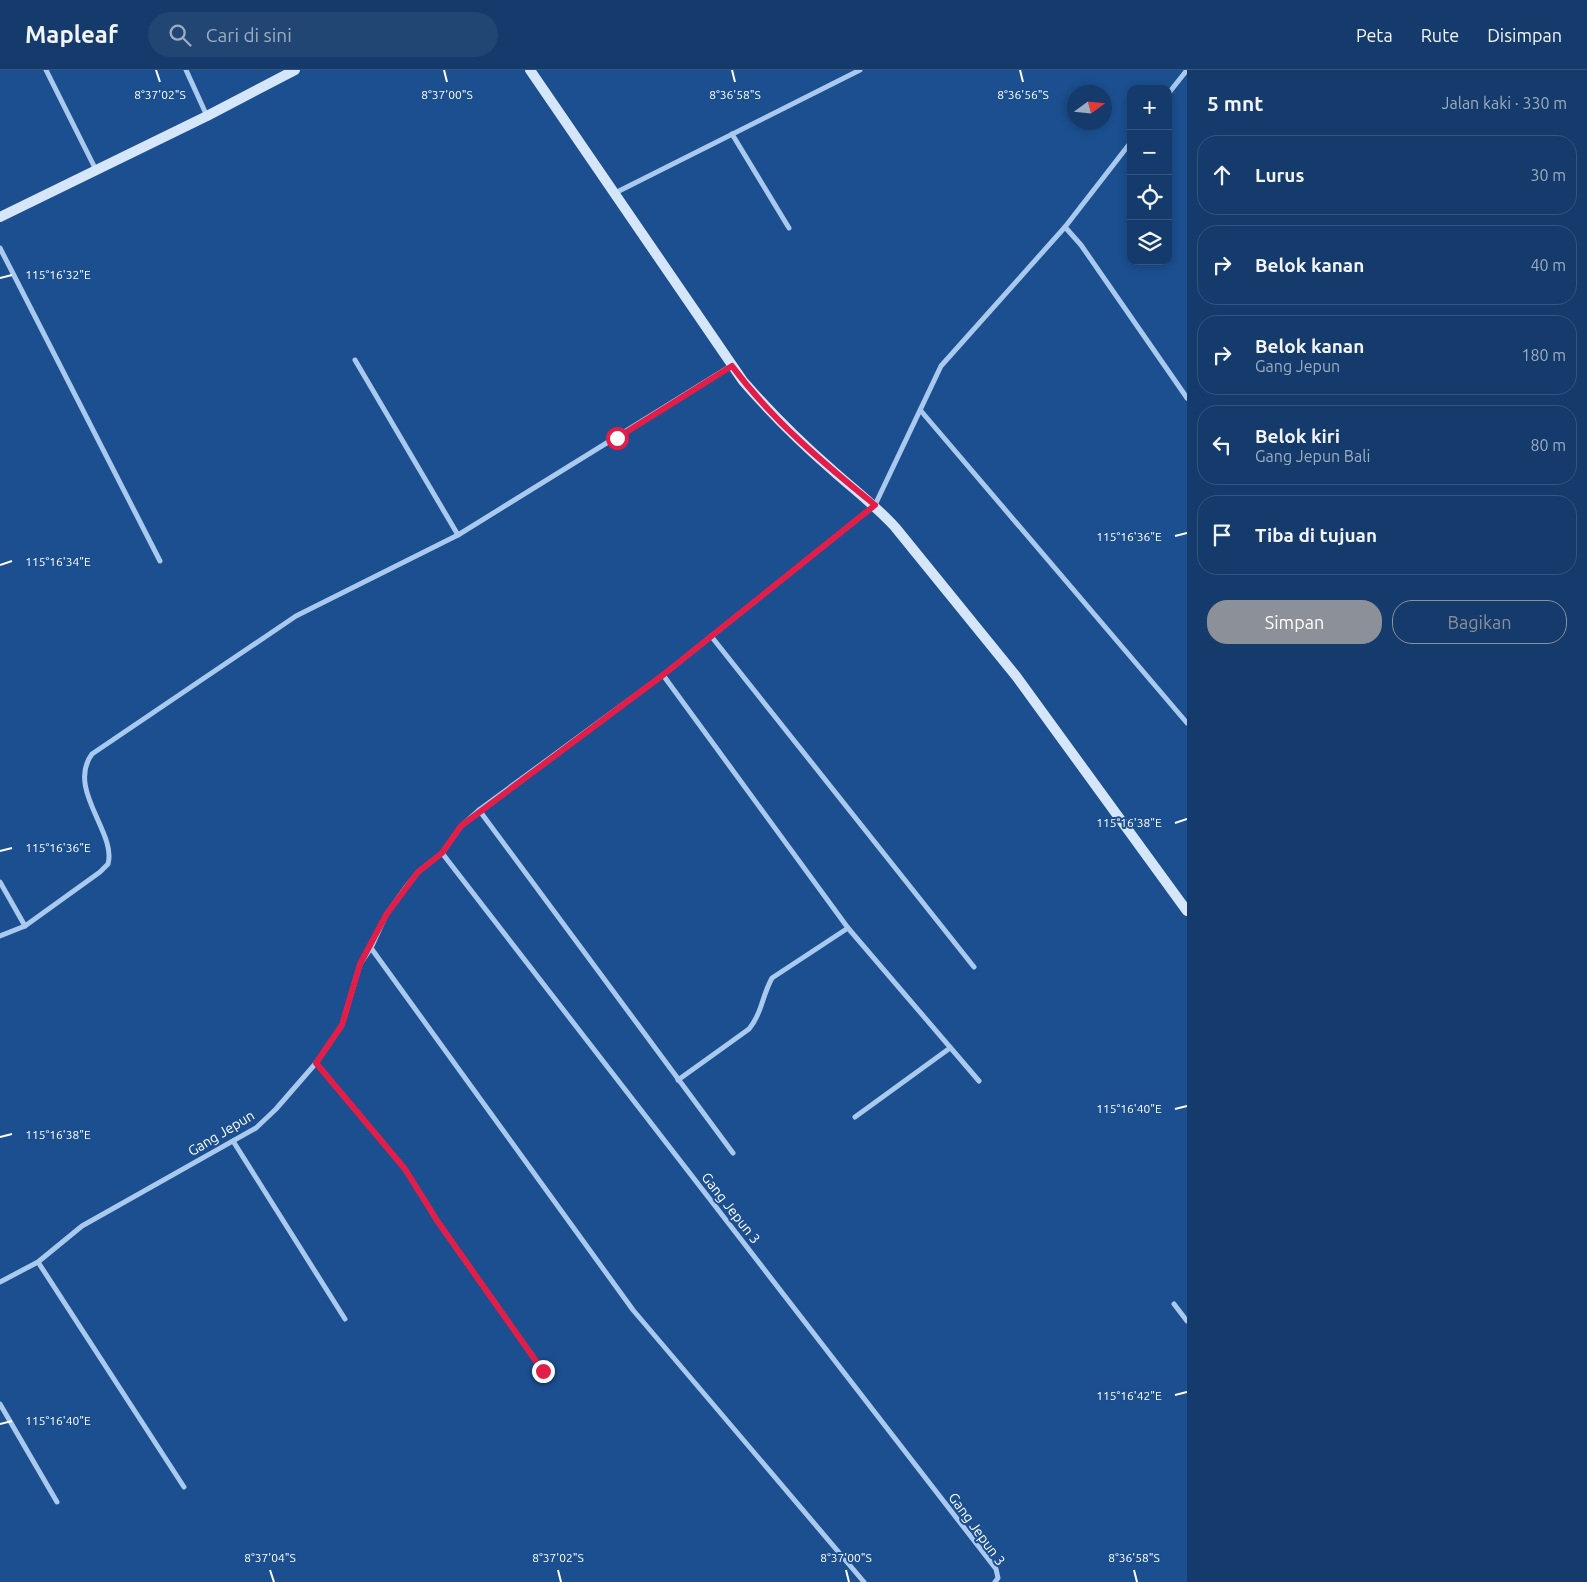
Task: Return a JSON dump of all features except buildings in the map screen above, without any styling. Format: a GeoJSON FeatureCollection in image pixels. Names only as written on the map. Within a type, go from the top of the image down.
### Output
{"type":"FeatureCollection","features":[{"type":"Feature","properties":{"kind":"street"},"geometry":{"type":"LineString","coordinates":[[46,70],[97,170]]}},
{"type":"Feature","properties":{"kind":"street"},"geometry":{"type":"LineString","coordinates":[[186,70],[207,116]]}},
{"type":"Feature","properties":{"kind":"street"},"geometry":{"type":"LineString","coordinates":[[0,218],[207,116],[295,70]]}},
{"type":"Feature","properties":{"kind":"street"},"geometry":{"type":"LineString","coordinates":[[530,70],[732,366],[773,415],[830,468],[875,505],[1016,676],[1187,911]]}},
{"type":"Feature","properties":{"kind":"street"},"geometry":{"type":"LineString","coordinates":[[614,193],[860,70]]}},
{"type":"Feature","properties":{"kind":"street"},"geometry":{"type":"LineString","coordinates":[[1172,89],[1187,70]]}},
{"type":"Feature","properties":{"kind":"street"},"geometry":{"type":"LineString","coordinates":[[732,134],[789,228]]}},
{"type":"Feature","properties":{"kind":"street"},"geometry":{"type":"LineString","coordinates":[[875,505],[941,366],[1065,227],[1127,147]]}},
{"type":"Feature","properties":{"kind":"street"},"geometry":{"type":"LineString","coordinates":[[1065,227],[1081,245],[1187,398]]}},
{"type":"Feature","properties":{"kind":"street"},"geometry":{"type":"LineString","coordinates":[[0,248],[160,561]]}},
{"type":"Feature","properties":{"kind":"street"},"geometry":{"type":"LineString","coordinates":[[355,360],[458,535]]}},
{"type":"Feature","properties":{"kind":"street"},"geometry":{"type":"LineString","coordinates":[[0,936],[25,926],[100,872],[108,864],[109,850],[85,783],[86,762],[92,754],[296,616],[458,535],[732,366]]}},
{"type":"Feature","properties":{"kind":"street"},"geometry":{"type":"LineString","coordinates":[[921,411],[1187,722]]}},
{"type":"Feature","properties":{"kind":"street","name":"Gang Jepun"},"geometry":{"type":"LineString","coordinates":[[0,1282],[38,1262],[82,1226],[256,1128],[276,1109],[316,1063],[342,1025],[360,964],[371,948],[386,915],[418,872],[442,853],[461,826],[479,810],[663,675],[875,505]]}},
{"type":"Feature","properties":{"kind":"street"},"geometry":{"type":"LineString","coordinates":[[711,636],[974,967]]}},
{"type":"Feature","properties":{"kind":"street"},"geometry":{"type":"LineString","coordinates":[[663,675],[848,928],[979,1081]]}},
{"type":"Feature","properties":{"kind":"street"},"geometry":{"type":"LineString","coordinates":[[479,810],[733,1153]]}},
{"type":"Feature","properties":{"kind":"street","name":"Gang Jepun 3"},"geometry":{"type":"LineString","coordinates":[[442,853],[996,1569],[996,1580]]}},
{"type":"Feature","properties":{"kind":"street"},"geometry":{"type":"LineString","coordinates":[[0,882],[25,926]]}},
{"type":"Feature","properties":{"kind":"street"},"geometry":{"type":"LineString","coordinates":[[678,1080],[749,1029],[757,1019],[772,978],[848,928]]}},
{"type":"Feature","properties":{"kind":"street"},"geometry":{"type":"LineString","coordinates":[[371,948],[633,1310],[864,1582]]}},
{"type":"Feature","properties":{"kind":"street"},"geometry":{"type":"LineString","coordinates":[[854,1117],[950,1048]]}},
{"type":"Feature","properties":{"kind":"street"},"geometry":{"type":"LineString","coordinates":[[316,1063],[405,1169],[438,1222],[543,1371]]}},
{"type":"Feature","properties":{"kind":"street"},"geometry":{"type":"LineString","coordinates":[[233,1141],[345,1318]]}},
{"type":"Feature","properties":{"kind":"street"},"geometry":{"type":"LineString","coordinates":[[38,1262],[184,1487]]}},
{"type":"Feature","properties":{"kind":"street"},"geometry":{"type":"LineString","coordinates":[[1174,1304],[1187,1321]]}},
{"type":"Feature","properties":{"kind":"street"},"geometry":{"type":"LineString","coordinates":[[0,1404],[58,1502]]}},
{"type":"Feature","properties":{"kind":"route"},"geometry":{"type":"LineString","coordinates":[[543,1371],[438,1222],[405,1169],[316,1063],[342,1025],[360,964],[371,948],[386,915],[418,872],[442,853],[461,826],[479,810],[562,751],[663,675],[875,505],[830,468],[773,415],[732,366],[617,438]]}}]}
